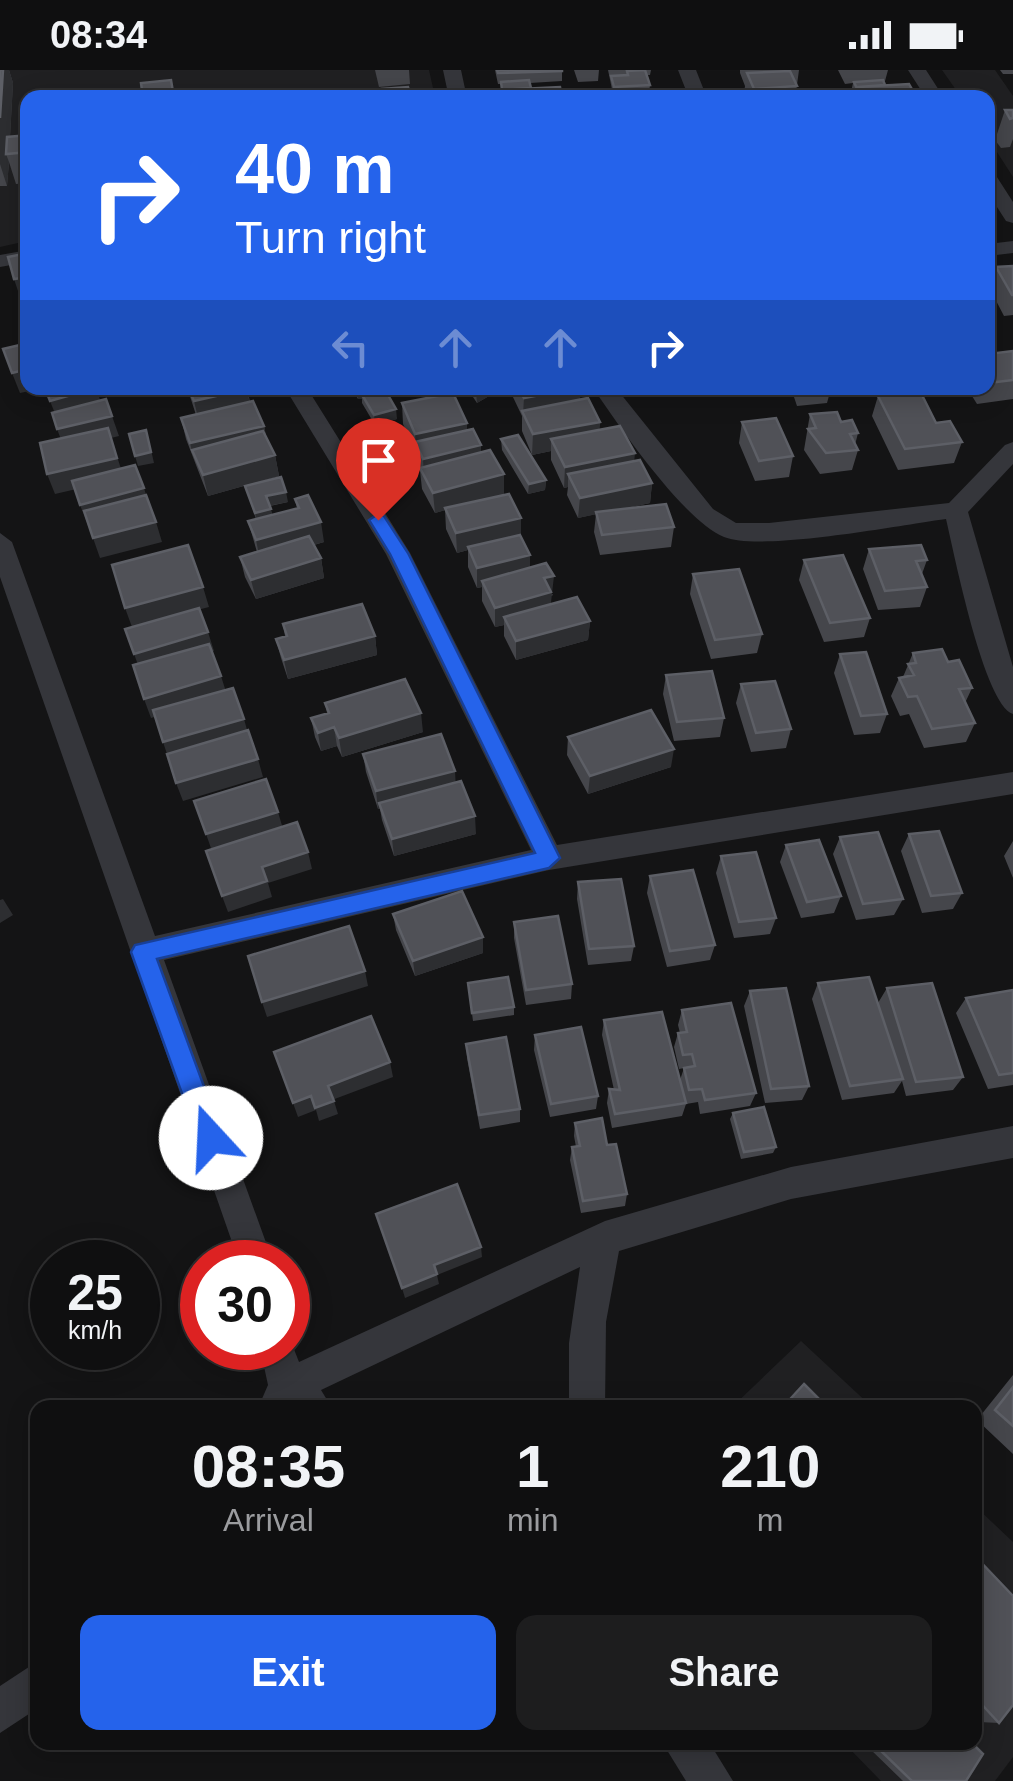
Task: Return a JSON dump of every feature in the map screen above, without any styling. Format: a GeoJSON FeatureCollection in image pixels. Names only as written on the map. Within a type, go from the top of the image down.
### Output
{"type":"FeatureCollection","features":[{"type":"Feature","properties":{"kind":"street"},"geometry":{"type":"LineString","coordinates":[[995,189],[1013,217]]}},
{"type":"Feature","properties":{"kind":"street"},"geometry":{"type":"LineString","coordinates":[[300,395],[398,553],[549,858]]}},
{"type":"Feature","properties":{"kind":"street"},"geometry":{"type":"LineString","coordinates":[[610,395],[704,514],[732,530],[769,532],[956,510],[1013,450]]}},
{"type":"Feature","properties":{"kind":"street"},"geometry":{"type":"LineString","coordinates":[[956,510],[984,622],[1013,704]]}},
{"type":"Feature","properties":{"kind":"street"},"geometry":{"type":"LineString","coordinates":[[0,542],[248,1240]]}},
{"type":"Feature","properties":{"kind":"street"},"geometry":{"type":"LineString","coordinates":[[143,952],[549,858],[1013,784]]}},
{"type":"Feature","properties":{"kind":"street"},"geometry":{"type":"LineString","coordinates":[[294,1400],[605,1238],[791,1183],[1013,1142]]}},
{"type":"Feature","properties":{"kind":"street"},"geometry":{"type":"LineString","coordinates":[[587,1400],[587,1322],[605,1238]]}},
{"type":"Feature","properties":{"kind":"street"},"geometry":{"type":"LineString","coordinates":[[284,1370],[292,1400]]}},
{"type":"Feature","properties":{"kind":"street"},"geometry":{"type":"LineString","coordinates":[[0,1712],[30,1688]]}},
{"type":"Feature","properties":{"kind":"street"},"geometry":{"type":"LineString","coordinates":[[689,1750],[712,1781]]}},
{"type":"Feature","properties":{"kind":"shaded area"},"geometry":{"type":"Polygon","coordinates":[[[0,70],[429,70],[433,90],[20,90],[20,243],[0,247],[0,70]]]}},
{"type":"Feature","properties":{"kind":"shaded area"},"geometry":{"type":"Polygon","coordinates":[[[942,70],[995,70],[1013,96],[1013,177],[995,149],[995,90],[956,90],[942,70]]]}},
{"type":"Feature","properties":{"kind":"shaded area"},"geometry":{"type":"Polygon","coordinates":[[[801,1341],[864,1400],[739,1400],[801,1341]]]}},
{"type":"Feature","properties":{"kind":"shaded area"},"geometry":{"type":"Polygon","coordinates":[[[982,1513],[1013,1542],[1013,1757],[995,1781],[881,1781],[851,1750],[982,1750],[982,1513]]]}},
{"type":"Feature","properties":{"kind":"building"},"geometry":{"type":"Polygon","coordinates":[[[0,70],[3,70],[0,118],[0,70]]]}},
{"type":"Feature","properties":{"kind":"building"},"geometry":{"type":"Polygon","coordinates":[[[497,70],[562,70],[562,71],[498,73],[497,70]]]}},
{"type":"Feature","properties":{"kind":"building"},"geometry":{"type":"Polygon","coordinates":[[[645,70],[650,85],[614,87],[611,76],[645,70]]]}},
{"type":"Feature","properties":{"kind":"building"},"geometry":{"type":"Polygon","coordinates":[[[790,71],[797,86],[754,89],[747,73],[790,71]]]}},
{"type":"Feature","properties":{"kind":"building"},"geometry":{"type":"Polygon","coordinates":[[[171,80],[173,90],[142,90],[141,83],[171,80]]]}},
{"type":"Feature","properties":{"kind":"building"},"geometry":{"type":"Polygon","coordinates":[[[529,80],[531,88],[502,90],[501,82],[529,80]]]}},
{"type":"Feature","properties":{"kind":"building"},"geometry":{"type":"Polygon","coordinates":[[[883,80],[885,85],[858,90],[854,82],[883,80]]]}},
{"type":"Feature","properties":{"kind":"building"},"geometry":{"type":"Polygon","coordinates":[[[909,84],[912,90],[860,90],[859,87],[909,84]]]}},
{"type":"Feature","properties":{"kind":"building"},"geometry":{"type":"Polygon","coordinates":[[[560,87],[561,90],[497,90],[560,87]]]}},
{"type":"Feature","properties":{"kind":"building"},"geometry":{"type":"Polygon","coordinates":[[[20,136],[20,153],[6,154],[7,137],[20,136]]]}},
{"type":"Feature","properties":{"kind":"building"},"geometry":{"type":"Polygon","coordinates":[[[20,255],[20,278],[14,279],[8,257],[20,255]]]}},
{"type":"Feature","properties":{"kind":"building"},"geometry":{"type":"Polygon","coordinates":[[[1013,266],[1013,295],[1012,295],[996,267],[1013,266]]]}},
{"type":"Feature","properties":{"kind":"building"},"geometry":{"type":"Polygon","coordinates":[[[20,345],[20,371],[12,373],[3,349],[20,345]]]}},
{"type":"Feature","properties":{"kind":"building"},"geometry":{"type":"Polygon","coordinates":[[[1013,351],[1013,380],[995,382],[995,353],[1013,351]]]}},
{"type":"Feature","properties":{"kind":"building"},"geometry":{"type":"Polygon","coordinates":[[[48,395],[71,395],[50,401],[48,395]]]}},
{"type":"Feature","properties":{"kind":"building"},"geometry":{"type":"Polygon","coordinates":[[[191,395],[220,395],[194,401],[191,395]]]}},
{"type":"Feature","properties":{"kind":"building"},"geometry":{"type":"Polygon","coordinates":[[[362,395],[388,395],[396,409],[374,415],[362,395]]]}},
{"type":"Feature","properties":{"kind":"building"},"geometry":{"type":"Polygon","coordinates":[[[454,395],[467,423],[415,434],[402,403],[454,395]]]}},
{"type":"Feature","properties":{"kind":"building"},"geometry":{"type":"Polygon","coordinates":[[[922,395],[936,423],[950,421],[962,442],[905,449],[878,396],[922,395]]]}},
{"type":"Feature","properties":{"kind":"building"},"geometry":{"type":"Polygon","coordinates":[[[588,398],[600,422],[533,434],[522,411],[588,398]]]}},
{"type":"Feature","properties":{"kind":"building"},"geometry":{"type":"Polygon","coordinates":[[[106,399],[112,416],[57,429],[52,413],[106,399]]]}},
{"type":"Feature","properties":{"kind":"building"},"geometry":{"type":"Polygon","coordinates":[[[253,401],[264,426],[190,443],[181,418],[253,401]]]}},
{"type":"Feature","properties":{"kind":"building"},"geometry":{"type":"Polygon","coordinates":[[[837,412],[841,422],[852,420],[858,433],[850,434],[858,450],[826,453],[808,429],[816,428],[810,414],[837,412]]]}},
{"type":"Feature","properties":{"kind":"building"},"geometry":{"type":"Polygon","coordinates":[[[776,418],[793,456],[759,461],[742,422],[776,418]]]}},
{"type":"Feature","properties":{"kind":"building"},"geometry":{"type":"Polygon","coordinates":[[[620,426],[635,453],[565,467],[551,439],[620,426]]]}},
{"type":"Feature","properties":{"kind":"building"},"geometry":{"type":"Polygon","coordinates":[[[108,428],[117,458],[47,474],[40,443],[108,428]]]}},
{"type":"Feature","properties":{"kind":"building"},"geometry":{"type":"Polygon","coordinates":[[[473,429],[481,445],[423,459],[415,442],[473,429]]]}},
{"type":"Feature","properties":{"kind":"building"},"geometry":{"type":"Polygon","coordinates":[[[146,430],[151,452],[135,456],[129,434],[146,430]]]}},
{"type":"Feature","properties":{"kind":"building"},"geometry":{"type":"Polygon","coordinates":[[[263,431],[275,455],[203,475],[192,450],[263,431]]]}},
{"type":"Feature","properties":{"kind":"building"},"geometry":{"type":"Polygon","coordinates":[[[518,435],[546,480],[529,484],[501,439],[518,435]]]}},
{"type":"Feature","properties":{"kind":"building"},"geometry":{"type":"Polygon","coordinates":[[[490,450],[504,474],[433,493],[420,468],[490,450]]]}},
{"type":"Feature","properties":{"kind":"building"},"geometry":{"type":"Polygon","coordinates":[[[640,460],[652,483],[580,498],[568,474],[640,460]]]}},
{"type":"Feature","properties":{"kind":"building"},"geometry":{"type":"Polygon","coordinates":[[[135,465],[144,488],[80,505],[72,481],[135,465]]]}},
{"type":"Feature","properties":{"kind":"building"},"geometry":{"type":"Polygon","coordinates":[[[281,477],[286,492],[266,496],[271,509],[255,513],[245,486],[281,477]]]}},
{"type":"Feature","properties":{"kind":"building"},"geometry":{"type":"Polygon","coordinates":[[[509,494],[521,518],[456,533],[445,508],[509,494]]]}},
{"type":"Feature","properties":{"kind":"building"},"geometry":{"type":"Polygon","coordinates":[[[146,495],[156,522],[93,538],[84,511],[146,495]]]}},
{"type":"Feature","properties":{"kind":"building"},"geometry":{"type":"Polygon","coordinates":[[[308,495],[321,522],[256,540],[248,521],[299,508],[295,499],[308,495]]]}},
{"type":"Feature","properties":{"kind":"building"},"geometry":{"type":"Polygon","coordinates":[[[666,504],[674,527],[602,535],[596,512],[666,504]]]}},
{"type":"Feature","properties":{"kind":"building"},"geometry":{"type":"Polygon","coordinates":[[[520,535],[530,555],[477,568],[468,547],[520,535]]]}},
{"type":"Feature","properties":{"kind":"building"},"geometry":{"type":"Polygon","coordinates":[[[309,536],[321,558],[251,580],[240,557],[309,536]]]}},
{"type":"Feature","properties":{"kind":"building"},"geometry":{"type":"Polygon","coordinates":[[[188,545],[203,587],[125,608],[112,565],[188,545]]]}},
{"type":"Feature","properties":{"kind":"building"},"geometry":{"type":"Polygon","coordinates":[[[921,545],[927,560],[916,561],[927,587],[885,591],[869,549],[921,545]]]}},
{"type":"Feature","properties":{"kind":"building"},"geometry":{"type":"Polygon","coordinates":[[[843,555],[870,618],[830,623],[804,560],[843,555]]]}},
{"type":"Feature","properties":{"kind":"building"},"geometry":{"type":"Polygon","coordinates":[[[546,563],[554,576],[544,578],[551,592],[495,608],[482,581],[546,563]]]}},
{"type":"Feature","properties":{"kind":"building"},"geometry":{"type":"Polygon","coordinates":[[[739,569],[762,634],[715,640],[693,574],[739,569]]]}},
{"type":"Feature","properties":{"kind":"building"},"geometry":{"type":"Polygon","coordinates":[[[577,597],[590,621],[516,641],[504,617],[577,597]]]}},
{"type":"Feature","properties":{"kind":"building"},"geometry":{"type":"Polygon","coordinates":[[[362,604],[375,636],[284,660],[276,639],[287,636],[283,624],[362,604]]]}},
{"type":"Feature","properties":{"kind":"building"},"geometry":{"type":"Polygon","coordinates":[[[199,608],[208,632],[134,654],[125,629],[199,608]]]}},
{"type":"Feature","properties":{"kind":"building"},"geometry":{"type":"Polygon","coordinates":[[[209,644],[221,676],[144,699],[133,665],[209,644]]]}},
{"type":"Feature","properties":{"kind":"building"},"geometry":{"type":"Polygon","coordinates":[[[942,649],[948,662],[959,660],[972,688],[959,689],[975,723],[932,729],[917,696],[908,697],[899,678],[914,675],[908,664],[916,663],[913,653],[942,649]]]}},
{"type":"Feature","properties":{"kind":"building"},"geometry":{"type":"Polygon","coordinates":[[[866,652],[887,714],[861,716],[840,654],[866,652]]]}},
{"type":"Feature","properties":{"kind":"building"},"geometry":{"type":"Polygon","coordinates":[[[712,671],[724,718],[677,722],[666,675],[712,671]]]}},
{"type":"Feature","properties":{"kind":"building"},"geometry":{"type":"Polygon","coordinates":[[[405,679],[421,713],[339,738],[334,727],[318,733],[311,718],[329,713],[325,703],[405,679]]]}},
{"type":"Feature","properties":{"kind":"building"},"geometry":{"type":"Polygon","coordinates":[[[775,681],[791,729],[756,733],[741,684],[775,681]]]}},
{"type":"Feature","properties":{"kind":"building"},"geometry":{"type":"Polygon","coordinates":[[[233,688],[244,719],[163,742],[153,710],[233,688]]]}},
{"type":"Feature","properties":{"kind":"building"},"geometry":{"type":"Polygon","coordinates":[[[651,710],[674,749],[590,776],[568,737],[651,710]]]}},
{"type":"Feature","properties":{"kind":"building"},"geometry":{"type":"Polygon","coordinates":[[[248,730],[258,759],[176,783],[167,754],[248,730]]]}},
{"type":"Feature","properties":{"kind":"building"},"geometry":{"type":"Polygon","coordinates":[[[441,734],[455,771],[376,791],[363,754],[441,734]]]}},
{"type":"Feature","properties":{"kind":"building"},"geometry":{"type":"Polygon","coordinates":[[[266,779],[278,812],[206,834],[194,801],[266,779]]]}},
{"type":"Feature","properties":{"kind":"building"},"geometry":{"type":"Polygon","coordinates":[[[461,781],[475,816],[392,839],[379,803],[461,781]]]}},
{"type":"Feature","properties":{"kind":"building"},"geometry":{"type":"Polygon","coordinates":[[[297,822],[308,852],[262,867],[267,881],[222,896],[206,851],[297,822]]]}},
{"type":"Feature","properties":{"kind":"building"},"geometry":{"type":"Polygon","coordinates":[[[939,831],[962,893],[931,896],[909,834],[939,831]]]}},
{"type":"Feature","properties":{"kind":"building"},"geometry":{"type":"Polygon","coordinates":[[[878,832],[903,899],[863,904],[840,837],[878,832]]]}},
{"type":"Feature","properties":{"kind":"building"},"geometry":{"type":"Polygon","coordinates":[[[819,840],[841,896],[807,902],[786,845],[819,840]]]}},
{"type":"Feature","properties":{"kind":"building"},"geometry":{"type":"Polygon","coordinates":[[[756,852],[776,918],[739,922],[721,856],[756,852]]]}},
{"type":"Feature","properties":{"kind":"building"},"geometry":{"type":"Polygon","coordinates":[[[693,870],[715,945],[670,951],[650,876],[693,870]]]}},
{"type":"Feature","properties":{"kind":"building"},"geometry":{"type":"Polygon","coordinates":[[[621,879],[634,946],[589,949],[578,882],[621,879]]]}},
{"type":"Feature","properties":{"kind":"building"},"geometry":{"type":"Polygon","coordinates":[[[462,891],[483,937],[413,961],[393,914],[462,891]]]}},
{"type":"Feature","properties":{"kind":"building"},"geometry":{"type":"Polygon","coordinates":[[[558,916],[572,984],[526,990],[514,922],[558,916]]]}},
{"type":"Feature","properties":{"kind":"building"},"geometry":{"type":"Polygon","coordinates":[[[349,926],[365,971],[262,1002],[248,956],[349,926]]]}},
{"type":"Feature","properties":{"kind":"building"},"geometry":{"type":"Polygon","coordinates":[[[508,977],[514,1007],[472,1013],[468,983],[508,977]]]}},
{"type":"Feature","properties":{"kind":"building"},"geometry":{"type":"Polygon","coordinates":[[[869,977],[903,1079],[850,1086],[818,983],[869,977]]]}},
{"type":"Feature","properties":{"kind":"building"},"geometry":{"type":"Polygon","coordinates":[[[932,983],[963,1077],[916,1082],[887,988],[932,983]]]}},
{"type":"Feature","properties":{"kind":"building"},"geometry":{"type":"Polygon","coordinates":[[[786,988],[809,1086],[771,1089],[750,991],[786,988]]]}},
{"type":"Feature","properties":{"kind":"building"},"geometry":{"type":"Polygon","coordinates":[[[1013,990],[1013,1073],[999,1075],[966,998],[1013,990]]]}},
{"type":"Feature","properties":{"kind":"building"},"geometry":{"type":"Polygon","coordinates":[[[731,1003],[756,1093],[705,1100],[702,1089],[689,1090],[684,1068],[695,1066],[692,1054],[683,1055],[678,1033],[687,1032],[682,1010],[731,1003]]]}},
{"type":"Feature","properties":{"kind":"building"},"geometry":{"type":"Polygon","coordinates":[[[662,1012],[686,1103],[615,1114],[609,1089],[620,1090],[604,1020],[662,1012]]]}},
{"type":"Feature","properties":{"kind":"building"},"geometry":{"type":"Polygon","coordinates":[[[371,1016],[390,1062],[328,1086],[334,1101],[315,1108],[311,1096],[293,1103],[274,1052],[371,1016]]]}},
{"type":"Feature","properties":{"kind":"building"},"geometry":{"type":"Polygon","coordinates":[[[581,1027],[598,1096],[551,1104],[535,1035],[581,1027]]]}},
{"type":"Feature","properties":{"kind":"building"},"geometry":{"type":"Polygon","coordinates":[[[506,1037],[520,1109],[479,1115],[466,1044],[506,1037]]]}},
{"type":"Feature","properties":{"kind":"building"},"geometry":{"type":"Polygon","coordinates":[[[764,1107],[776,1147],[744,1152],[733,1113],[764,1107]]]}},
{"type":"Feature","properties":{"kind":"building"},"geometry":{"type":"Polygon","coordinates":[[[602,1118],[607,1145],[616,1144],[627,1194],[583,1201],[572,1147],[580,1146],[575,1123],[602,1118]]]}},
{"type":"Feature","properties":{"kind":"building"},"geometry":{"type":"Polygon","coordinates":[[[457,1184],[481,1247],[434,1265],[437,1274],[402,1288],[376,1214],[457,1184]]]}},
{"type":"Feature","properties":{"kind":"building"},"geometry":{"type":"Polygon","coordinates":[[[804,1384],[820,1400],[789,1400],[804,1384]]]}},
{"type":"Feature","properties":{"kind":"building"},"geometry":{"type":"Polygon","coordinates":[[[1013,1387],[1013,1426],[995,1410],[1013,1387]]]}},
{"type":"Feature","properties":{"kind":"building"},"geometry":{"type":"Polygon","coordinates":[[[982,1563],[1013,1596],[1013,1705],[999,1723],[982,1705],[982,1563]]]}},
{"type":"Feature","properties":{"kind":"building"},"geometry":{"type":"Polygon","coordinates":[[[880,1750],[979,1750],[983,1754],[966,1781],[912,1781],[880,1750]]]}},
{"type":"Feature","properties":{"kind":"route"},"geometry":{"type":"LineString","coordinates":[[211,1138],[143,952],[549,858],[378,520]]}}]}
